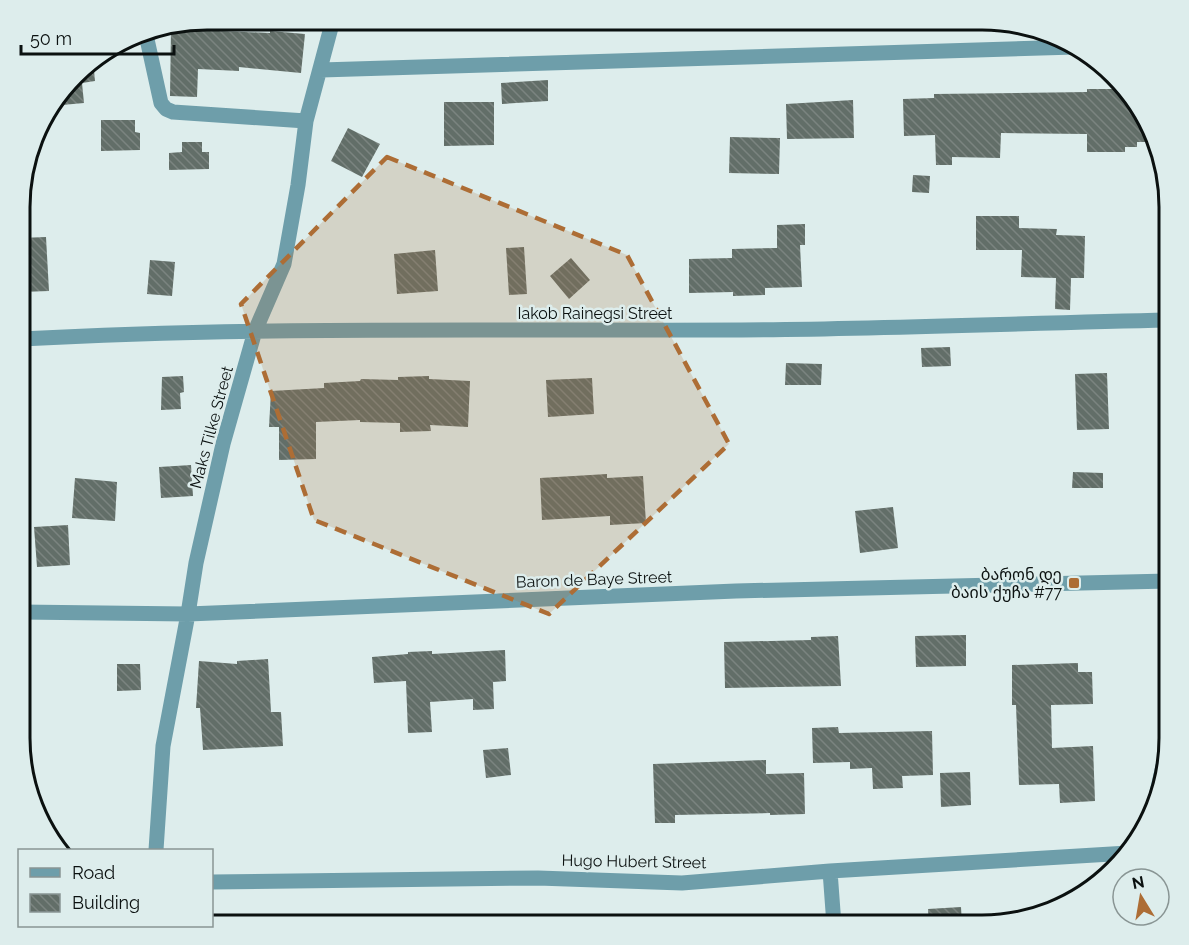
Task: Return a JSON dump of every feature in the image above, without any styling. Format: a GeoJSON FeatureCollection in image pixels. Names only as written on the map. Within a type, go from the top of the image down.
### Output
{"type":"FeatureCollection","features":[{"type":"Feature","properties":{"kind":"street","name":"Maks Tilke Street"},"geometry":{"type":"LineString","coordinates":[[156,849],[163,746],[196,563],[223,444],[255,331],[284,264],[298,185],[306,121],[331,30]]}},
{"type":"Feature","properties":{"kind":"street"},"geometry":{"type":"LineString","coordinates":[[147,40],[161,103],[166,109],[173,112],[306,121]]}},
{"type":"Feature","properties":{"kind":"street"},"geometry":{"type":"LineString","coordinates":[[321,70],[1058,48]]}},
{"type":"Feature","properties":{"kind":"street","name":"Iakob Rainegsi Street"},"geometry":{"type":"LineString","coordinates":[[30,339],[255,331],[747,330],[1159,320]]}},
{"type":"Feature","properties":{"kind":"street","name":"Baron de Baye Street"},"geometry":{"type":"LineString","coordinates":[[30,612],[188,614],[736,591],[1159,581]]}},
{"type":"Feature","properties":{"kind":"street","name":"Hugo Hubert Street"},"geometry":{"type":"LineString","coordinates":[[213,882],[538,878],[682,883],[830,871],[1116,854]]}},
{"type":"Feature","properties":{"kind":"street"},"geometry":{"type":"LineString","coordinates":[[830,871],[833,915]]}},
{"type":"Feature","properties":{"kind":"highlighted area"},"geometry":{"type":"Polygon","coordinates":[[[387,157],[627,255],[729,444],[549,614],[314,520],[241,304],[387,157]]]}},
{"type":"Feature","properties":{"kind":"building"},"geometry":{"type":"Polygon","coordinates":[[[203,30],[305,34],[301,73],[239,67],[239,71],[198,69],[197,97],[170,96],[171,34],[203,30]]]}},
{"type":"Feature","properties":{"kind":"building"},"geometry":{"type":"Polygon","coordinates":[[[94,71],[95,81],[82,83],[84,103],[63,105],[74,90],[94,71]]]}},
{"type":"Feature","properties":{"kind":"building"},"geometry":{"type":"Polygon","coordinates":[[[548,80],[548,101],[502,104],[501,83],[548,80]]]}},
{"type":"Feature","properties":{"kind":"building"},"geometry":{"type":"Polygon","coordinates":[[[1087,89],[1114,89],[1135,118],[1147,142],[1137,142],[1137,147],[1125,147],[1125,152],[1087,152],[1087,134],[1001,133],[1000,158],[952,157],[952,165],[936,165],[935,135],[904,136],[903,99],[934,98],[934,94],[1087,92],[1087,89]]]}},
{"type":"Feature","properties":{"kind":"building"},"geometry":{"type":"Polygon","coordinates":[[[853,100],[854,138],[787,139],[786,104],[853,100]]]}},
{"type":"Feature","properties":{"kind":"building"},"geometry":{"type":"Polygon","coordinates":[[[444,102],[494,102],[494,145],[444,146],[444,102]]]}},
{"type":"Feature","properties":{"kind":"building"},"geometry":{"type":"Polygon","coordinates":[[[101,120],[135,120],[135,132],[140,133],[140,150],[101,151],[101,120]]]}},
{"type":"Feature","properties":{"kind":"building"},"geometry":{"type":"Polygon","coordinates":[[[348,128],[380,144],[362,177],[331,161],[348,128]]]}},
{"type":"Feature","properties":{"kind":"building"},"geometry":{"type":"Polygon","coordinates":[[[730,137],[780,138],[779,174],[729,173],[730,137]]]}},
{"type":"Feature","properties":{"kind":"building"},"geometry":{"type":"Polygon","coordinates":[[[182,142],[202,142],[202,152],[209,152],[209,169],[169,170],[169,153],[182,152],[182,142]]]}},
{"type":"Feature","properties":{"kind":"building"},"geometry":{"type":"Polygon","coordinates":[[[913,175],[930,176],[929,193],[912,192],[913,175]]]}},
{"type":"Feature","properties":{"kind":"building"},"geometry":{"type":"Polygon","coordinates":[[[976,216],[1019,216],[1019,228],[1057,229],[1056,235],[1085,236],[1084,278],[1071,278],[1070,310],[1055,309],[1056,278],[1021,277],[1022,250],[976,250],[976,216]]]}},
{"type":"Feature","properties":{"kind":"building"},"geometry":{"type":"Polygon","coordinates":[[[805,224],[805,245],[800,245],[802,287],[765,288],[765,295],[733,296],[733,292],[689,293],[689,259],[732,258],[732,249],[777,248],[777,225],[805,224]]]}},
{"type":"Feature","properties":{"kind":"building"},"geometry":{"type":"Polygon","coordinates":[[[46,237],[49,291],[30,292],[30,238],[46,237]]]}},
{"type":"Feature","properties":{"kind":"building"},"geometry":{"type":"Polygon","coordinates":[[[524,247],[527,294],[509,295],[506,248],[524,247]]]}},
{"type":"Feature","properties":{"kind":"building"},"geometry":{"type":"Polygon","coordinates":[[[435,250],[438,291],[397,294],[394,254],[435,250]]]}},
{"type":"Feature","properties":{"kind":"building"},"geometry":{"type":"Polygon","coordinates":[[[571,258],[590,280],[569,299],[550,276],[571,258]]]}},
{"type":"Feature","properties":{"kind":"building"},"geometry":{"type":"Polygon","coordinates":[[[150,260],[175,262],[172,296],[147,294],[150,260]]]}},
{"type":"Feature","properties":{"kind":"building"},"geometry":{"type":"Polygon","coordinates":[[[950,347],[951,366],[922,367],[921,348],[950,347]]]}},
{"type":"Feature","properties":{"kind":"building"},"geometry":{"type":"Polygon","coordinates":[[[786,363],[822,364],[821,385],[785,385],[786,363]]]}},
{"type":"Feature","properties":{"kind":"building"},"geometry":{"type":"Polygon","coordinates":[[[1107,373],[1109,429],[1077,430],[1075,374],[1107,373]]]}},
{"type":"Feature","properties":{"kind":"building"},"geometry":{"type":"Polygon","coordinates":[[[183,376],[184,392],[180,393],[181,409],[161,410],[162,377],[183,376]]]}},
{"type":"Feature","properties":{"kind":"building"},"geometry":{"type":"Polygon","coordinates":[[[429,376],[429,379],[470,381],[468,427],[430,425],[431,431],[400,432],[400,423],[360,422],[360,420],[316,422],[316,459],[279,460],[279,427],[269,427],[271,391],[324,388],[324,383],[360,381],[361,379],[398,380],[398,377],[429,376]]]}},
{"type":"Feature","properties":{"kind":"building"},"geometry":{"type":"Polygon","coordinates":[[[592,378],[594,414],[548,417],[546,380],[592,378]]]}},
{"type":"Feature","properties":{"kind":"building"},"geometry":{"type":"Polygon","coordinates":[[[191,465],[193,496],[161,498],[159,467],[191,465]]]}},
{"type":"Feature","properties":{"kind":"building"},"geometry":{"type":"Polygon","coordinates":[[[1073,472],[1103,473],[1103,488],[1072,488],[1073,472]]]}},
{"type":"Feature","properties":{"kind":"building"},"geometry":{"type":"Polygon","coordinates":[[[607,474],[607,478],[643,476],[646,523],[610,525],[610,516],[542,520],[540,478],[607,474]]]}},
{"type":"Feature","properties":{"kind":"building"},"geometry":{"type":"Polygon","coordinates":[[[75,478],[117,482],[115,521],[72,518],[75,478]]]}},
{"type":"Feature","properties":{"kind":"building"},"geometry":{"type":"Polygon","coordinates":[[[893,507],[898,548],[860,553],[855,511],[893,507]]]}},
{"type":"Feature","properties":{"kind":"building"},"geometry":{"type":"Polygon","coordinates":[[[68,525],[70,565],[37,567],[34,527],[68,525]]]}},
{"type":"Feature","properties":{"kind":"building"},"geometry":{"type":"Polygon","coordinates":[[[966,635],[966,666],[916,667],[915,636],[966,635]]]}},
{"type":"Feature","properties":{"kind":"building"},"geometry":{"type":"Polygon","coordinates":[[[838,636],[841,686],[725,688],[724,642],[811,640],[811,637],[838,636]]]}},
{"type":"Feature","properties":{"kind":"building"},"geometry":{"type":"Polygon","coordinates":[[[505,650],[506,681],[493,682],[494,709],[473,710],[473,699],[430,702],[432,732],[408,733],[406,681],[374,683],[372,657],[408,654],[408,652],[432,651],[432,654],[505,650]]]}},
{"type":"Feature","properties":{"kind":"building"},"geometry":{"type":"Polygon","coordinates":[[[268,659],[271,712],[281,712],[283,746],[203,750],[200,708],[196,708],[199,661],[237,664],[237,661],[268,659]]]}},
{"type":"Feature","properties":{"kind":"building"},"geometry":{"type":"Polygon","coordinates":[[[1078,663],[1078,672],[1092,672],[1093,704],[1051,705],[1052,748],[1093,746],[1095,801],[1060,803],[1059,784],[1019,785],[1016,705],[1012,705],[1012,665],[1078,663]]]}},
{"type":"Feature","properties":{"kind":"building"},"geometry":{"type":"Polygon","coordinates":[[[117,664],[140,664],[141,690],[117,691],[117,664]]]}},
{"type":"Feature","properties":{"kind":"building"},"geometry":{"type":"Polygon","coordinates":[[[838,727],[839,733],[932,731],[933,775],[902,776],[903,788],[873,789],[872,768],[850,769],[850,762],[813,763],[812,728],[838,727]]]}},
{"type":"Feature","properties":{"kind":"building"},"geometry":{"type":"Polygon","coordinates":[[[508,748],[511,775],[486,778],[483,750],[508,748]]]}},
{"type":"Feature","properties":{"kind":"building"},"geometry":{"type":"Polygon","coordinates":[[[766,760],[766,774],[804,773],[805,814],[675,815],[675,823],[655,823],[653,764],[766,760]]]}},
{"type":"Feature","properties":{"kind":"building"},"geometry":{"type":"Polygon","coordinates":[[[970,772],[971,805],[941,807],[940,773],[970,772]]]}},
{"type":"Feature","properties":{"kind":"building"},"geometry":{"type":"Polygon","coordinates":[[[961,907],[961,915],[928,915],[928,909],[961,907]]]}},
{"type":"Feature","properties":{"kind":"place","name":"ბარონ დე ბაის ქუჩა #77"},"geometry":{"type":"Point","coordinates":[1074,583]}}]}
